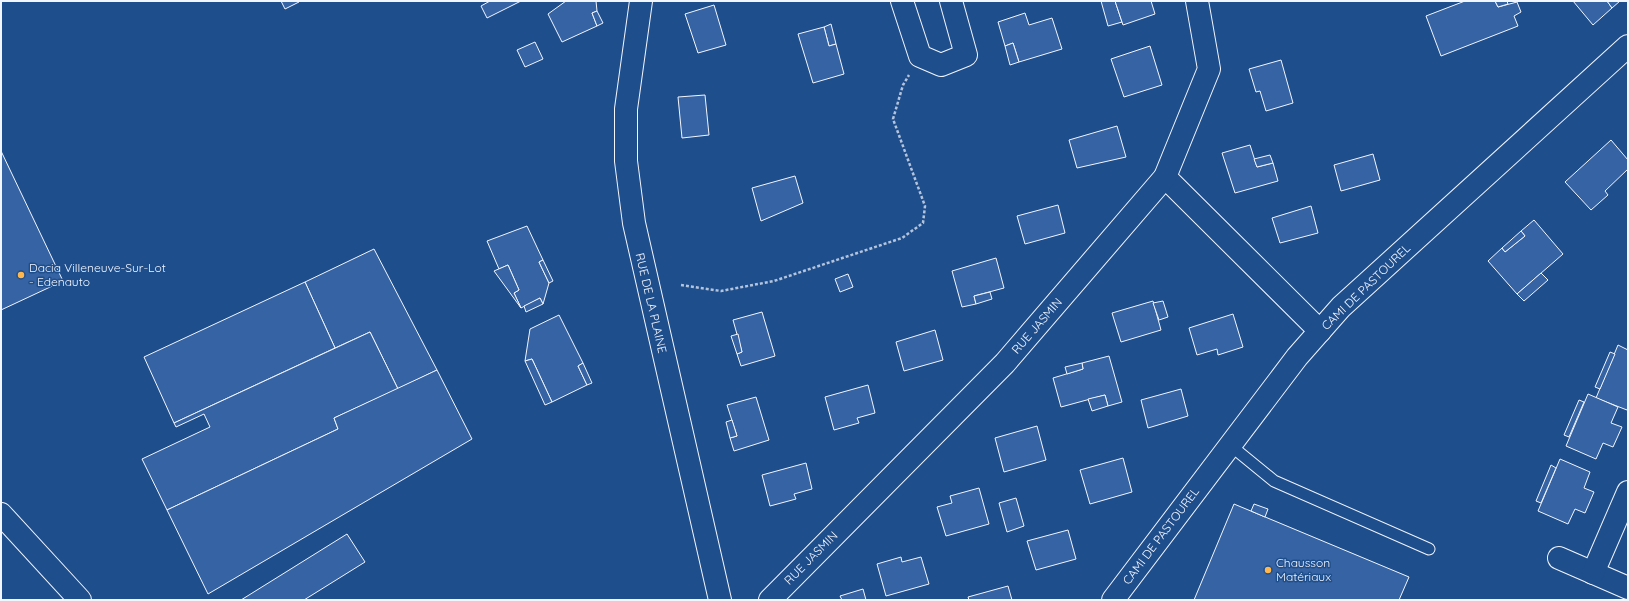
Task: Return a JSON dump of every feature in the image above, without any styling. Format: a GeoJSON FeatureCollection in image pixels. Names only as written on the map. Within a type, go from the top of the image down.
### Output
{"type":"FeatureCollection","features":[{"type":"Feature","properties":{"kind":"street","name":"RUE DE LA PLAINE"},"geometry":{"type":"LineString","coordinates":[[641,1],[626,109],[626,161],[634,223],[720,600]]}},
{"type":"Feature","properties":{"kind":"street"},"geometry":{"type":"LineString","coordinates":[[902,1],[920,56],[941,65],[966,55],[951,1]]}},
{"type":"Feature","properties":{"kind":"street","name":"RUE JASMIN"},"geometry":{"type":"LineString","coordinates":[[770,600],[1005,363],[1165,177],[1209,69],[1197,1]]}},
{"type":"Feature","properties":{"kind":"street","name":"CAMI DE PASTOUREL"},"geometry":{"type":"LineString","coordinates":[[1113,600],[1296,357],[1341,308],[1628,46]]}},
{"type":"Feature","properties":{"kind":"street"},"geometry":{"type":"LineString","coordinates":[[1165,177],[1320,331]]}},
{"type":"Feature","properties":{"kind":"street"},"geometry":{"type":"LineString","coordinates":[[1593,573],[1628,492]]}},
{"type":"Feature","properties":{"kind":"street"},"geometry":{"type":"LineString","coordinates":[[1,514],[80,600]]}},
{"type":"Feature","properties":{"kind":"street"},"geometry":{"type":"LineString","coordinates":[[1559,558],[1628,588]]}},
{"type":"Feature","properties":{"kind":"lane"},"geometry":{"type":"LineString","coordinates":[[1230,445],[1274,481],[1429,549]]}},
{"type":"Feature","properties":{"kind":"path"},"geometry":{"type":"LineString","coordinates":[[681,285],[721,291],[774,281],[902,238],[923,223],[925,206],[893,119],[903,86],[920,56]]}},
{"type":"Feature","properties":{"kind":"building"},"geometry":{"type":"Polygon","coordinates":[[[281,1],[298,1],[299,2],[285,9],[281,1]]]}},
{"type":"Feature","properties":{"kind":"building"},"geometry":{"type":"Polygon","coordinates":[[[490,1],[521,1],[487,18],[481,6],[490,1]]]}},
{"type":"Feature","properties":{"kind":"building"},"geometry":{"type":"Polygon","coordinates":[[[566,1],[596,1],[597,11],[592,13],[597,26],[562,42],[548,14],[566,1]]]}},
{"type":"Feature","properties":{"kind":"building"},"geometry":{"type":"Polygon","coordinates":[[[1101,1],[1115,1],[1122,22],[1108,26],[1101,1]]]}},
{"type":"Feature","properties":{"kind":"building"},"geometry":{"type":"Polygon","coordinates":[[[1115,1],[1151,1],[1155,14],[1123,25],[1115,1]]]}},
{"type":"Feature","properties":{"kind":"building"},"geometry":{"type":"Polygon","coordinates":[[[1465,1],[1495,1],[1498,7],[1517,2],[1521,12],[1514,16],[1518,26],[1441,56],[1426,16],[1465,1]]]}},
{"type":"Feature","properties":{"kind":"building"},"geometry":{"type":"Polygon","coordinates":[[[1495,1],[1507,1],[1508,4],[1498,7],[1495,1]]]}},
{"type":"Feature","properties":{"kind":"building"},"geometry":{"type":"Polygon","coordinates":[[[1573,1],[1607,1],[1612,8],[1593,25],[1573,1]]]}},
{"type":"Feature","properties":{"kind":"building"},"geometry":{"type":"Polygon","coordinates":[[[1607,1],[1620,1],[1612,8],[1607,1]]]}},
{"type":"Feature","properties":{"kind":"building"},"geometry":{"type":"Polygon","coordinates":[[[714,5],[726,45],[698,53],[685,14],[714,5]]]}},
{"type":"Feature","properties":{"kind":"building"},"geometry":{"type":"Polygon","coordinates":[[[597,11],[603,23],[597,26],[592,13],[597,11]]]}},
{"type":"Feature","properties":{"kind":"building"},"geometry":{"type":"Polygon","coordinates":[[[1025,13],[1029,25],[1052,18],[1062,49],[1019,62],[1013,43],[1005,46],[998,22],[1025,13]]]}},
{"type":"Feature","properties":{"kind":"building"},"geometry":{"type":"Polygon","coordinates":[[[831,24],[836,44],[829,46],[824,27],[831,24]]]}},
{"type":"Feature","properties":{"kind":"building"},"geometry":{"type":"Polygon","coordinates":[[[824,27],[829,46],[836,44],[844,74],[813,83],[798,34],[824,27]]]}},
{"type":"Feature","properties":{"kind":"building"},"geometry":{"type":"Polygon","coordinates":[[[535,42],[543,59],[525,67],[517,50],[535,42]]]}},
{"type":"Feature","properties":{"kind":"building"},"geometry":{"type":"Polygon","coordinates":[[[1013,43],[1019,62],[1010,65],[1005,46],[1013,43]]]}},
{"type":"Feature","properties":{"kind":"building"},"geometry":{"type":"Polygon","coordinates":[[[1150,46],[1162,85],[1124,97],[1111,59],[1150,46]]]}},
{"type":"Feature","properties":{"kind":"building"},"geometry":{"type":"Polygon","coordinates":[[[1281,60],[1293,103],[1266,111],[1260,91],[1256,92],[1249,69],[1281,60]]]}},
{"type":"Feature","properties":{"kind":"building"},"geometry":{"type":"Polygon","coordinates":[[[705,95],[709,135],[682,138],[678,97],[705,95]]]}},
{"type":"Feature","properties":{"kind":"building"},"geometry":{"type":"Polygon","coordinates":[[[1117,126],[1126,157],[1077,168],[1069,140],[1117,126]]]}},
{"type":"Feature","properties":{"kind":"building"},"geometry":{"type":"Polygon","coordinates":[[[1611,140],[1628,160],[1628,169],[1605,191],[1608,195],[1591,210],[1565,182],[1611,140]]]}},
{"type":"Feature","properties":{"kind":"building"},"geometry":{"type":"Polygon","coordinates":[[[1250,145],[1257,167],[1273,163],[1278,181],[1235,193],[1222,153],[1250,145]]]}},
{"type":"Feature","properties":{"kind":"building"},"geometry":{"type":"Polygon","coordinates":[[[1,151],[63,281],[1,310],[1,151]]]}},
{"type":"Feature","properties":{"kind":"building"},"geometry":{"type":"Polygon","coordinates":[[[1373,154],[1380,180],[1341,191],[1334,165],[1373,154]]]}},
{"type":"Feature","properties":{"kind":"building"},"geometry":{"type":"Polygon","coordinates":[[[1270,155],[1273,163],[1257,167],[1254,159],[1270,155]]]}},
{"type":"Feature","properties":{"kind":"building"},"geometry":{"type":"Polygon","coordinates":[[[795,176],[803,203],[761,221],[752,188],[795,176]]]}},
{"type":"Feature","properties":{"kind":"building"},"geometry":{"type":"Polygon","coordinates":[[[1058,205],[1065,233],[1025,244],[1017,216],[1058,205]]]}},
{"type":"Feature","properties":{"kind":"building"},"geometry":{"type":"Polygon","coordinates":[[[1311,206],[1318,233],[1280,243],[1272,218],[1311,206]]]}},
{"type":"Feature","properties":{"kind":"building"},"geometry":{"type":"Polygon","coordinates":[[[1534,220],[1563,254],[1517,294],[1488,261],[1502,248],[1505,252],[1525,236],[1521,231],[1534,220]]]}},
{"type":"Feature","properties":{"kind":"building"},"geometry":{"type":"Polygon","coordinates":[[[527,226],[543,260],[539,262],[549,283],[543,304],[540,298],[521,308],[514,293],[519,290],[508,265],[499,269],[487,241],[527,226]]]}},
{"type":"Feature","properties":{"kind":"building"},"geometry":{"type":"Polygon","coordinates":[[[1521,231],[1525,236],[1505,252],[1502,248],[1521,231]]]}},
{"type":"Feature","properties":{"kind":"building"},"geometry":{"type":"Polygon","coordinates":[[[374,249],[437,370],[398,389],[370,332],[335,348],[305,282],[374,249]]]}},
{"type":"Feature","properties":{"kind":"building"},"geometry":{"type":"Polygon","coordinates":[[[996,258],[1004,288],[974,296],[976,304],[962,307],[952,271],[996,258]]]}},
{"type":"Feature","properties":{"kind":"building"},"geometry":{"type":"Polygon","coordinates":[[[543,260],[553,281],[549,283],[539,262],[543,260]]]}},
{"type":"Feature","properties":{"kind":"building"},"geometry":{"type":"Polygon","coordinates":[[[508,265],[519,290],[514,293],[521,308],[494,271],[508,265]]]}},
{"type":"Feature","properties":{"kind":"building"},"geometry":{"type":"Polygon","coordinates":[[[1541,273],[1548,280],[1524,301],[1517,294],[1541,273]]]}},
{"type":"Feature","properties":{"kind":"building"},"geometry":{"type":"Polygon","coordinates":[[[848,274],[853,287],[840,292],[835,279],[848,274]]]}},
{"type":"Feature","properties":{"kind":"building"},"geometry":{"type":"Polygon","coordinates":[[[305,282],[335,348],[174,423],[144,357],[305,282]]]}},
{"type":"Feature","properties":{"kind":"building"},"geometry":{"type":"Polygon","coordinates":[[[990,292],[992,299],[976,304],[974,296],[990,292]]]}},
{"type":"Feature","properties":{"kind":"building"},"geometry":{"type":"Polygon","coordinates":[[[540,298],[543,304],[526,312],[524,306],[540,298]]]}},
{"type":"Feature","properties":{"kind":"building"},"geometry":{"type":"Polygon","coordinates":[[[1153,301],[1161,330],[1121,342],[1112,313],[1153,301]]]}},
{"type":"Feature","properties":{"kind":"building"},"geometry":{"type":"Polygon","coordinates":[[[1163,301],[1168,317],[1159,320],[1153,303],[1163,301]]]}},
{"type":"Feature","properties":{"kind":"building"},"geometry":{"type":"Polygon","coordinates":[[[762,312],[775,356],[741,366],[737,354],[742,352],[733,320],[762,312]]]}},
{"type":"Feature","properties":{"kind":"building"},"geometry":{"type":"Polygon","coordinates":[[[1233,314],[1243,347],[1218,355],[1217,349],[1197,355],[1189,328],[1233,314]]]}},
{"type":"Feature","properties":{"kind":"building"},"geometry":{"type":"Polygon","coordinates":[[[559,315],[583,363],[578,366],[587,385],[552,402],[532,359],[525,361],[530,329],[559,315]]]}},
{"type":"Feature","properties":{"kind":"building"},"geometry":{"type":"Polygon","coordinates":[[[935,330],[943,360],[904,371],[896,342],[935,330]]]}},
{"type":"Feature","properties":{"kind":"building"},"geometry":{"type":"Polygon","coordinates":[[[370,332],[398,389],[334,418],[338,429],[167,510],[142,459],[210,427],[204,414],[176,427],[174,423],[370,332]]]}},
{"type":"Feature","properties":{"kind":"building"},"geometry":{"type":"Polygon","coordinates":[[[738,334],[742,352],[737,354],[731,336],[738,334]]]}},
{"type":"Feature","properties":{"kind":"building"},"geometry":{"type":"Polygon","coordinates":[[[1618,345],[1628,350],[1627,410],[1596,398],[1618,345]]]}},
{"type":"Feature","properties":{"kind":"building"},"geometry":{"type":"Polygon","coordinates":[[[1610,352],[1615,354],[1600,389],[1595,387],[1610,352]]]}},
{"type":"Feature","properties":{"kind":"building"},"geometry":{"type":"Polygon","coordinates":[[[1109,356],[1122,402],[1108,406],[1105,395],[1061,407],[1053,378],[1083,369],[1082,363],[1109,356]]]}},
{"type":"Feature","properties":{"kind":"building"},"geometry":{"type":"Polygon","coordinates":[[[532,359],[552,402],[545,405],[525,361],[532,359]]]}},
{"type":"Feature","properties":{"kind":"building"},"geometry":{"type":"Polygon","coordinates":[[[583,363],[592,383],[587,385],[578,366],[583,363]]]}},
{"type":"Feature","properties":{"kind":"building"},"geometry":{"type":"Polygon","coordinates":[[[1082,363],[1083,369],[1067,374],[1065,367],[1082,363]]]}},
{"type":"Feature","properties":{"kind":"building"},"geometry":{"type":"Polygon","coordinates":[[[437,370],[472,439],[208,594],[167,510],[338,429],[334,418],[437,370]]]}},
{"type":"Feature","properties":{"kind":"building"},"geometry":{"type":"Polygon","coordinates":[[[868,385],[875,413],[857,418],[859,423],[834,430],[825,397],[868,385]]]}},
{"type":"Feature","properties":{"kind":"building"},"geometry":{"type":"Polygon","coordinates":[[[1181,389],[1188,416],[1148,428],[1141,400],[1181,389]]]}},
{"type":"Feature","properties":{"kind":"building"},"geometry":{"type":"Polygon","coordinates":[[[1588,394],[1618,407],[1611,423],[1622,427],[1613,447],[1603,443],[1596,459],[1566,446],[1588,394]]]}},
{"type":"Feature","properties":{"kind":"building"},"geometry":{"type":"Polygon","coordinates":[[[1105,395],[1108,406],[1092,411],[1088,399],[1105,395]]]}},
{"type":"Feature","properties":{"kind":"building"},"geometry":{"type":"Polygon","coordinates":[[[756,397],[769,440],[734,451],[730,438],[737,436],[727,405],[756,397]]]}},
{"type":"Feature","properties":{"kind":"building"},"geometry":{"type":"Polygon","coordinates":[[[1579,400],[1584,402],[1569,437],[1564,435],[1579,400]]]}},
{"type":"Feature","properties":{"kind":"building"},"geometry":{"type":"Polygon","coordinates":[[[732,420],[737,436],[730,438],[726,422],[732,420]]]}},
{"type":"Feature","properties":{"kind":"building"},"geometry":{"type":"Polygon","coordinates":[[[1037,426],[1046,460],[1004,472],[995,438],[1037,426]]]}},
{"type":"Feature","properties":{"kind":"building"},"geometry":{"type":"Polygon","coordinates":[[[1123,458],[1132,492],[1090,504],[1080,470],[1123,458]]]}},
{"type":"Feature","properties":{"kind":"building"},"geometry":{"type":"Polygon","coordinates":[[[1560,459],[1590,472],[1584,488],[1594,492],[1585,513],[1575,509],[1568,524],[1538,511],[1560,459]]]}},
{"type":"Feature","properties":{"kind":"building"},"geometry":{"type":"Polygon","coordinates":[[[806,463],[812,489],[794,494],[796,499],[770,506],[762,475],[806,463]]]}},
{"type":"Feature","properties":{"kind":"building"},"geometry":{"type":"Polygon","coordinates":[[[1551,465],[1556,468],[1541,503],[1536,501],[1551,465]]]}},
{"type":"Feature","properties":{"kind":"building"},"geometry":{"type":"Polygon","coordinates":[[[979,488],[989,524],[946,536],[937,507],[952,503],[950,496],[979,488]]]}},
{"type":"Feature","properties":{"kind":"building"},"geometry":{"type":"Polygon","coordinates":[[[1016,498],[1024,526],[1007,532],[999,503],[1016,498]]]}},
{"type":"Feature","properties":{"kind":"building"},"geometry":{"type":"Polygon","coordinates":[[[1234,504],[1409,577],[1399,600],[1194,600],[1234,504]]]}},
{"type":"Feature","properties":{"kind":"building"},"geometry":{"type":"Polygon","coordinates":[[[1254,504],[1268,509],[1265,517],[1251,511],[1254,504]]]}},
{"type":"Feature","properties":{"kind":"building"},"geometry":{"type":"Polygon","coordinates":[[[1068,530],[1076,559],[1036,570],[1027,541],[1068,530]]]}},
{"type":"Feature","properties":{"kind":"building"},"geometry":{"type":"Polygon","coordinates":[[[347,534],[365,562],[304,600],[241,600],[347,534]]]}},
{"type":"Feature","properties":{"kind":"building"},"geometry":{"type":"Polygon","coordinates":[[[901,557],[902,562],[921,557],[929,584],[886,596],[877,564],[901,557]]]}},
{"type":"Feature","properties":{"kind":"building"},"geometry":{"type":"Polygon","coordinates":[[[1008,586],[1012,600],[969,600],[968,597],[1008,586]]]}},
{"type":"Feature","properties":{"kind":"building"},"geometry":{"type":"Polygon","coordinates":[[[863,589],[866,600],[842,600],[840,596],[863,589]]]}},
{"type":"Feature","properties":{"kind":"place","name":"Dacia Villeneuve-Sur-Lot - Edenauto"},"geometry":{"type":"Point","coordinates":[21,275]}},
{"type":"Feature","properties":{"kind":"place","name":"Chausson Matériaux"},"geometry":{"type":"Point","coordinates":[1268,570]}}]}
